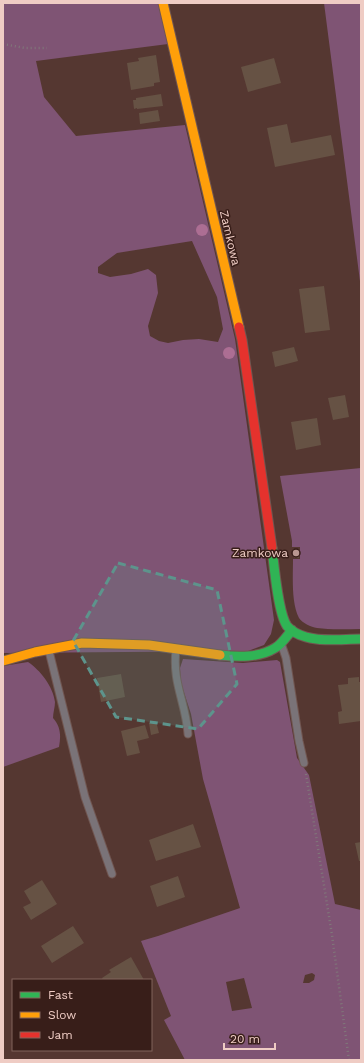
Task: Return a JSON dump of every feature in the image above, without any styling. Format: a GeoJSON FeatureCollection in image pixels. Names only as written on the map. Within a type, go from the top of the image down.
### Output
{"type":"FeatureCollection","features":[{"type":"Feature","properties":{"kind":"street","name":"Zamkowa"},"geometry":{"type":"LineString","coordinates":[[163,3],[242,340],[281,611],[286,624],[292,630]]}},
{"type":"Feature","properties":{"kind":"street"},"geometry":{"type":"LineString","coordinates":[[3,661],[35,652],[82,643],[149,645],[176,650],[235,657],[257,655],[276,648],[292,630],[300,634],[320,639],[361,639]]}},
{"type":"Feature","properties":{"kind":"lane"},"geometry":{"type":"LineString","coordinates":[[281,644],[286,658],[299,741],[304,763]]}},
{"type":"Feature","properties":{"kind":"lane"},"geometry":{"type":"LineString","coordinates":[[49,650],[85,797],[112,874]]}},
{"type":"Feature","properties":{"kind":"lane"},"geometry":{"type":"LineString","coordinates":[[176,650],[174,664],[176,679],[188,723],[188,734]]}},
{"type":"Feature","properties":{"kind":"path"},"geometry":{"type":"LineString","coordinates":[[3,44],[25,48],[47,48]]}},
{"type":"Feature","properties":{"kind":"path"},"geometry":{"type":"LineString","coordinates":[[304,763],[332,935],[349,1060]]}},
{"type":"Feature","properties":{"kind":"highlighted area"},"geometry":{"type":"Polygon","coordinates":[[[118,563],[217,590],[237,684],[198,729],[116,717],[73,641],[118,563]]]}},
{"type":"Feature","properties":{"kind":"shaded area"},"geometry":{"type":"Polygon","coordinates":[[[3,3],[158,3],[168,44],[36,61],[44,97],[76,136],[185,125],[235,339],[274,620],[271,634],[264,645],[248,651],[3,653],[3,3]],[[192,241],[117,253],[98,267],[98,273],[110,277],[131,274],[148,269],[156,275],[158,293],[148,326],[150,336],[159,341],[168,343],[199,339],[218,342],[223,329],[217,297],[192,241]]]}},
{"type":"Feature","properties":{"kind":"shaded area"},"geometry":{"type":"Polygon","coordinates":[[[324,3],[361,3],[361,289],[324,3]]]}},
{"type":"Feature","properties":{"kind":"shaded area"},"geometry":{"type":"Polygon","coordinates":[[[361,468],[361,629],[322,629],[302,622],[296,612],[293,589],[293,559],[300,559],[300,547],[292,547],[280,476],[361,468]]]}},
{"type":"Feature","properties":{"kind":"shaded area"},"geometry":{"type":"Polygon","coordinates":[[[183,659],[243,663],[277,660],[280,662],[297,758],[309,775],[335,904],[361,910],[361,1060],[185,1060],[164,1020],[171,1016],[141,941],[240,908],[203,779],[191,714],[181,683],[180,668],[183,659]],[[312,973],[305,975],[303,983],[309,983],[314,980],[315,975],[312,973]],[[244,978],[226,982],[232,1011],[252,1008],[244,978]]]}},
{"type":"Feature","properties":{"kind":"shaded area"},"geometry":{"type":"Polygon","coordinates":[[[28,662],[37,669],[52,690],[55,702],[53,718],[58,725],[60,732],[59,747],[3,767],[3,666],[28,662]]]}},
{"type":"Feature","properties":{"kind":"building"},"geometry":{"type":"Polygon","coordinates":[[[156,55],[160,82],[154,83],[154,86],[131,90],[127,63],[139,61],[138,58],[156,55]]]}},
{"type":"Feature","properties":{"kind":"building"},"geometry":{"type":"Polygon","coordinates":[[[274,58],[281,83],[248,92],[241,67],[274,58]]]}},
{"type":"Feature","properties":{"kind":"building"},"geometry":{"type":"Polygon","coordinates":[[[161,94],[163,106],[134,109],[133,100],[136,100],[136,98],[161,94]]]}},
{"type":"Feature","properties":{"kind":"building"},"geometry":{"type":"Polygon","coordinates":[[[158,110],[160,121],[140,124],[139,113],[158,110]]]}},
{"type":"Feature","properties":{"kind":"building"},"geometry":{"type":"Polygon","coordinates":[[[287,124],[291,143],[331,135],[335,155],[275,167],[267,128],[287,124]]]}},
{"type":"Feature","properties":{"kind":"building"},"geometry":{"type":"Polygon","coordinates":[[[324,286],[330,330],[305,333],[299,289],[324,286]]]}},
{"type":"Feature","properties":{"kind":"building"},"geometry":{"type":"Polygon","coordinates":[[[294,347],[298,361],[275,367],[272,352],[294,347]]]}},
{"type":"Feature","properties":{"kind":"building"},"geometry":{"type":"Polygon","coordinates":[[[345,395],[349,417],[333,420],[328,398],[345,395]]]}},
{"type":"Feature","properties":{"kind":"building"},"geometry":{"type":"Polygon","coordinates":[[[317,418],[321,445],[296,450],[291,422],[317,418]]]}},
{"type":"Feature","properties":{"kind":"building","name":"Zamkowa"},"geometry":{"type":"Polygon","coordinates":[[[293,549],[298,549],[299,558],[294,558],[293,549]]]}},
{"type":"Feature","properties":{"kind":"building"},"geometry":{"type":"Polygon","coordinates":[[[121,674],[125,697],[101,702],[97,678],[121,674]]]}},
{"type":"Feature","properties":{"kind":"building"},"geometry":{"type":"Polygon","coordinates":[[[359,677],[359,682],[361,682],[361,721],[339,724],[338,712],[342,711],[338,685],[348,684],[348,678],[359,677]]]}},
{"type":"Feature","properties":{"kind":"building"},"geometry":{"type":"Polygon","coordinates":[[[156,721],[159,733],[151,735],[149,723],[156,721]]]}},
{"type":"Feature","properties":{"kind":"building"},"geometry":{"type":"Polygon","coordinates":[[[145,725],[149,738],[137,741],[140,753],[127,756],[121,731],[145,725]]]}},
{"type":"Feature","properties":{"kind":"building"},"geometry":{"type":"Polygon","coordinates":[[[193,824],[201,847],[156,861],[149,840],[193,824]]]}},
{"type":"Feature","properties":{"kind":"building"},"geometry":{"type":"Polygon","coordinates":[[[361,842],[361,861],[359,861],[355,843],[361,842]]]}},
{"type":"Feature","properties":{"kind":"building"},"geometry":{"type":"Polygon","coordinates":[[[178,876],[185,897],[157,907],[150,886],[178,876]]]}},
{"type":"Feature","properties":{"kind":"building"},"geometry":{"type":"Polygon","coordinates":[[[42,880],[57,904],[31,920],[23,907],[31,903],[24,891],[42,880]]]}},
{"type":"Feature","properties":{"kind":"building"},"geometry":{"type":"Polygon","coordinates":[[[73,926],[84,943],[52,963],[41,946],[73,926]]]}},
{"type":"Feature","properties":{"kind":"building"},"geometry":{"type":"Polygon","coordinates":[[[131,957],[143,979],[102,979],[111,972],[109,970],[131,957]]]}},
{"type":"Feature","properties":{"kind":"traffic: fast"},"geometry":{"type":"LineString","coordinates":[[272,548],[281,611],[287,626],[293,632],[313,639],[361,639]]}},
{"type":"Feature","properties":{"kind":"traffic: fast"},"geometry":{"type":"LineString","coordinates":[[220,655],[241,656],[262,654],[277,647],[292,630]]}},
{"type":"Feature","properties":{"kind":"traffic: slow"},"geometry":{"type":"LineString","coordinates":[[163,3],[239,327]]}},
{"type":"Feature","properties":{"kind":"traffic: slow"},"geometry":{"type":"LineString","coordinates":[[3,661],[35,652],[82,643],[149,645],[220,655]]}},
{"type":"Feature","properties":{"kind":"traffic: jam"},"geometry":{"type":"LineString","coordinates":[[239,327],[272,548]]}},
{"type":"Feature","properties":{"kind":"place","name":"Zamkowa"},"geometry":{"type":"Point","coordinates":[296,553]}}]}
